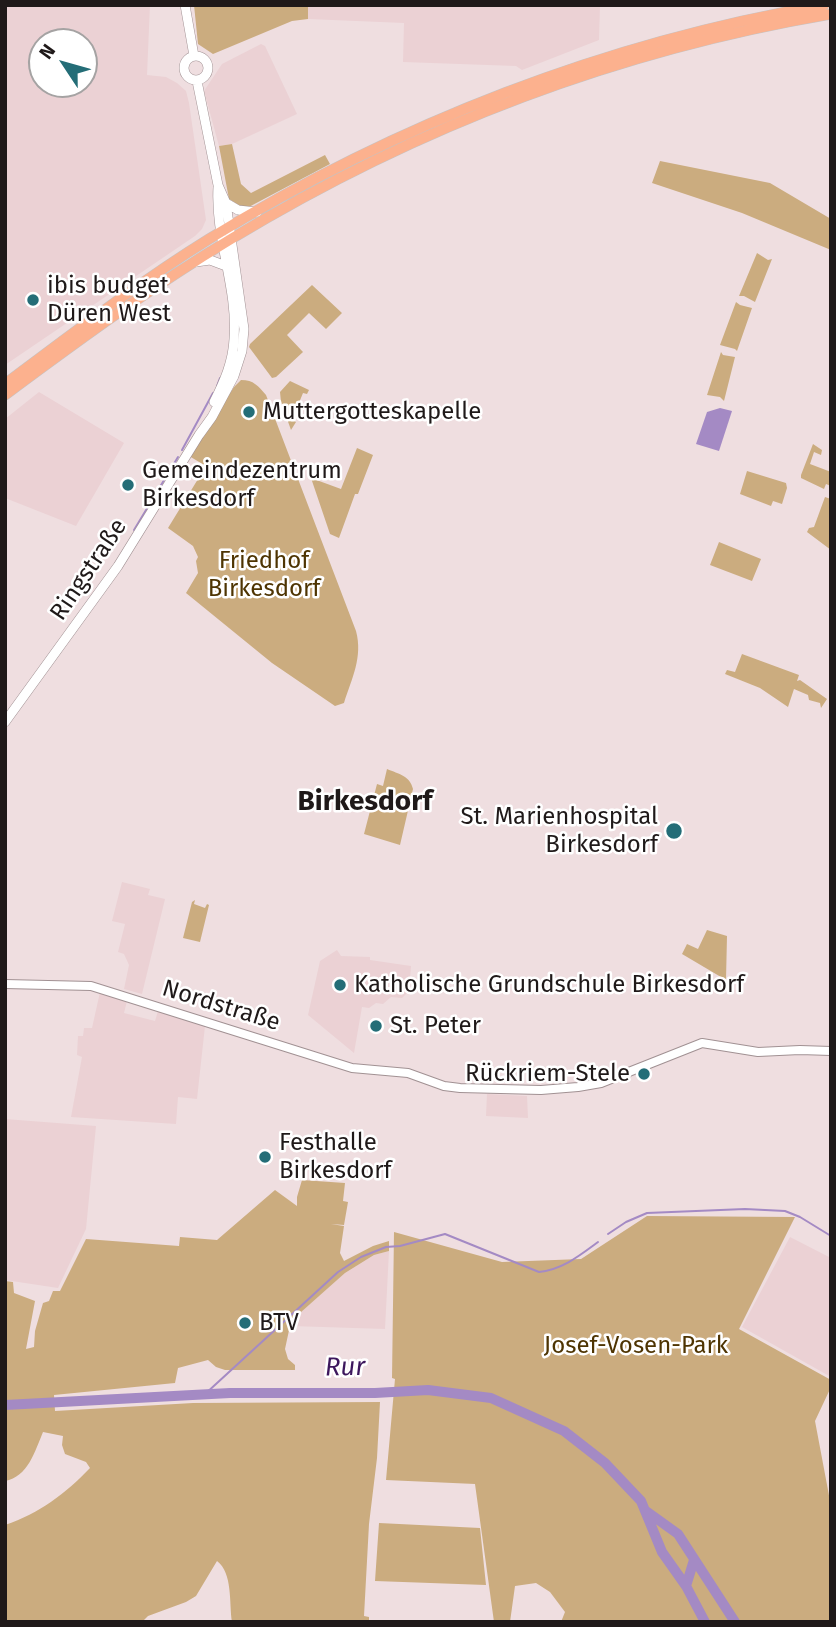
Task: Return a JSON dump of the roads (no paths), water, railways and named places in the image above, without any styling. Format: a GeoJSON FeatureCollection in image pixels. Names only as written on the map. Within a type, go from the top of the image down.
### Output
{"type":"FeatureCollection","features":[{"type":"Feature","properties":{"kind":"main road"},"geometry":{"type":"LineString","coordinates":[[185,5],[194,56]]}},
{"type":"Feature","properties":{"kind":"main road"},"geometry":{"type":"LineString","coordinates":[[5,384],[128,293],[219,233],[354,158],[519,87],[667,40],[741,21],[824,5]]}},
{"type":"Feature","properties":{"kind":"main road"},"geometry":{"type":"LineString","coordinates":[[5,395],[120,311],[221,245],[296,201],[397,149],[522,96],[657,52],[740,31],[831,14]]}},
{"type":"Feature","properties":{"kind":"main road"},"geometry":{"type":"LineString","coordinates":[[194,56],[203,58],[208,65],[206,75],[197,80],[188,78],[184,68],[186,60],[194,56]]}},
{"type":"Feature","properties":{"kind":"main road"},"geometry":{"type":"LineString","coordinates":[[197,80],[218,185],[219,233],[234,317],[234,362]]}},
{"type":"Feature","properties":{"kind":"main road"},"geometry":{"type":"LineString","coordinates":[[218,185],[226,203],[244,320],[243,343],[234,362]]}},
{"type":"Feature","properties":{"kind":"main road"},"geometry":{"type":"LineString","coordinates":[[226,203],[238,210],[257,212]]}},
{"type":"Feature","properties":{"kind":"main road"},"geometry":{"type":"LineString","coordinates":[[195,262],[210,260],[226,266]]}},
{"type":"Feature","properties":{"kind":"main road","name":"Ringstraße"},"geometry":{"type":"LineString","coordinates":[[5,722],[118,566],[199,435],[234,362]]}},
{"type":"Feature","properties":{"kind":"street","name":"Nordstraße"},"geometry":{"type":"LineString","coordinates":[[5,984],[91,986],[352,1068],[403,1072],[444,1086],[460,1088],[551,1090],[601,1083],[702,1043],[758,1052],[831,1051]]}},
{"type":"Feature","properties":{"kind":"waterway"},"geometry":{"type":"LineString","coordinates":[[217,386],[220,378]]}},
{"type":"Feature","properties":{"kind":"waterway"},"geometry":{"type":"LineString","coordinates":[[182,450],[213,393]]}},
{"type":"Feature","properties":{"kind":"waterway"},"geometry":{"type":"LineString","coordinates":[[134,530],[178,457]]}},
{"type":"Feature","properties":{"kind":"waterway"},"geometry":{"type":"LineString","coordinates":[[608,1234],[647,1213],[745,1209],[785,1211],[831,1236]]}},
{"type":"Feature","properties":{"kind":"waterway"},"geometry":{"type":"LineString","coordinates":[[204,1395],[338,1272],[361,1257],[386,1247],[445,1234],[539,1272],[563,1265],[598,1242]]}},
{"type":"Feature","properties":{"kind":"waterway","name":"Rur"},"geometry":{"type":"LineString","coordinates":[[5,1405],[230,1393],[375,1393],[428,1390],[491,1398],[564,1431],[605,1463],[641,1501],[662,1552],[686,1586],[705,1622]]}},
{"type":"Feature","properties":{"kind":"waterway","name":"Rur"},"geometry":{"type":"LineString","coordinates":[[646,1511],[678,1534],[735,1622]]}},
{"type":"Feature","properties":{"kind":"waterway","name":"Rur"},"geometry":{"type":"LineString","coordinates":[[686,1586],[694,1560]]}},
{"type":"Feature","properties":{"kind":"place","name":"ibis budget Düren West"},"geometry":{"type":"Point","coordinates":[33,300]}},
{"type":"Feature","properties":{"kind":"place","name":"Muttergotteskapelle"},"geometry":{"type":"Point","coordinates":[249,412]}},
{"type":"Feature","properties":{"kind":"place","name":"Gemeindezentrum Birkesdorf"},"geometry":{"type":"Point","coordinates":[128,485]}},
{"type":"Feature","properties":{"kind":"place","name":"St. Marienhospital Birkesdorf"},"geometry":{"type":"Point","coordinates":[674,831]}},
{"type":"Feature","properties":{"kind":"place","name":"Katholische Grundschule Birkesdorf"},"geometry":{"type":"Point","coordinates":[340,985]}},
{"type":"Feature","properties":{"kind":"place","name":"St. Peter"},"geometry":{"type":"Point","coordinates":[376,1026]}},
{"type":"Feature","properties":{"kind":"place","name":"Rückriem-Stele"},"geometry":{"type":"Point","coordinates":[644,1074]}},
{"type":"Feature","properties":{"kind":"place","name":"Festhalle Birkesdorf"},"geometry":{"type":"Point","coordinates":[265,1157]}},
{"type":"Feature","properties":{"kind":"place","name":"BTV"},"geometry":{"type":"Point","coordinates":[245,1323]}},
{"type":"Feature","properties":{"kind":"district","name":"Birkesdorf"},"geometry":{"type":"Point","coordinates":[365,802]}},
{"type":"Feature","properties":{"kind":"park label","name":"Friedhof Birkesdorf"},"geometry":{"type":"Point","coordinates":[264,575]}},
{"type":"Feature","properties":{"kind":"park label","name":"Josef-Vosen-Park"},"geometry":{"type":"Point","coordinates":[636,1346]}}]}
